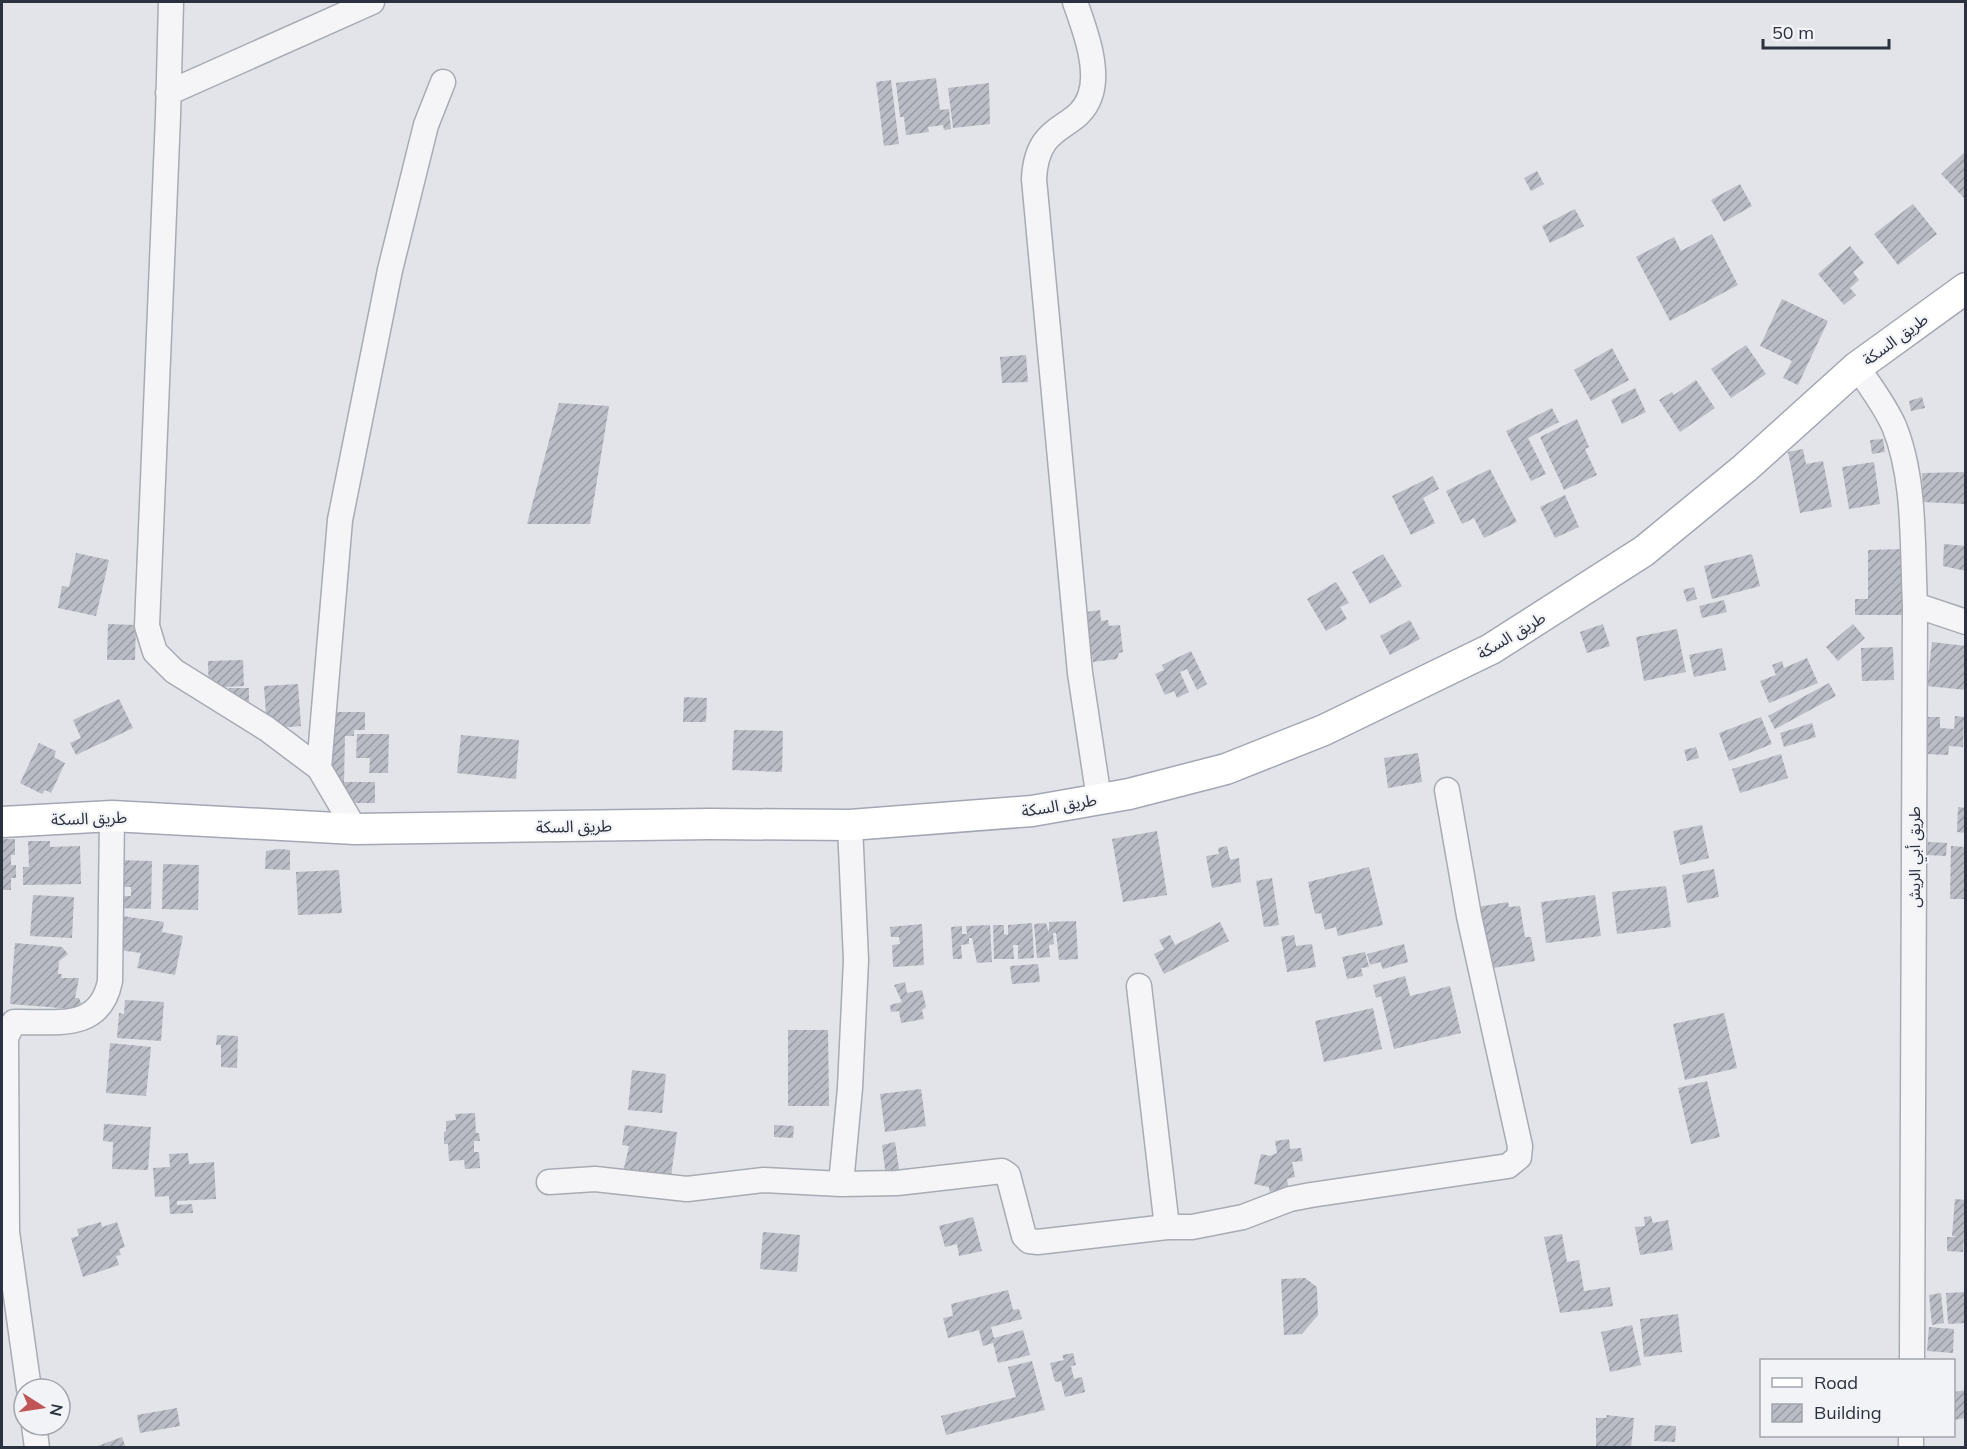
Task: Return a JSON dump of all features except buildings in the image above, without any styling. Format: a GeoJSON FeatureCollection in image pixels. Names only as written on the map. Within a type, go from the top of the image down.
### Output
{"type":"FeatureCollection","features":[{"type":"Feature","properties":{"kind":"main road","name":"طريق السكة"},"geometry":{"type":"LineString","coordinates":[[2,822],[112,816],[355,829],[710,824],[849,825],[1032,811],[1099,799],[1226,769],[1324,730],[1491,649],[1644,551],[1745,468],[1857,367],[1965,288]]}},
{"type":"Feature","properties":{"kind":"street"},"geometry":{"type":"LineString","coordinates":[[171,2],[147,626],[155,652],[174,671],[267,729],[320,768],[355,829]]}},
{"type":"Feature","properties":{"kind":"street"},"geometry":{"type":"LineString","coordinates":[[168,93],[372,2]]}},
{"type":"Feature","properties":{"kind":"street"},"geometry":{"type":"LineString","coordinates":[[1075,2],[1084,29],[1091,63],[1090,95],[1080,111],[1044,141],[1036,159],[1034,179],[1080,673],[1099,799]]}},
{"type":"Feature","properties":{"kind":"street"},"geometry":{"type":"LineString","coordinates":[[320,768],[340,520],[390,270],[426,125],[443,82]]}},
{"type":"Feature","properties":{"kind":"street","name":"طريق أبي الريش"},"geometry":{"type":"LineString","coordinates":[[1857,367],[1885,407],[1902,452],[1910,502],[1916,605],[1912,1359]]}},
{"type":"Feature","properties":{"kind":"street"},"geometry":{"type":"LineString","coordinates":[[1916,605],[1965,622]]}},
{"type":"Feature","properties":{"kind":"street"},"geometry":{"type":"LineString","coordinates":[[549,1182],[595,1179],[687,1189],[764,1180],[841,1184],[897,1183],[1002,1171],[1008,1175],[1024,1236],[1029,1241],[1167,1227],[1192,1227],[1243,1216],[1290,1199],[1508,1166],[1519,1157],[1520,1146],[1465,896],[1447,790]]}},
{"type":"Feature","properties":{"kind":"street"},"geometry":{"type":"LineString","coordinates":[[27,1377],[7,1232],[6,1037],[14,1022],[76,1021],[99,1010],[107,999],[110,981],[112,816]]}},
{"type":"Feature","properties":{"kind":"street"},"geometry":{"type":"LineString","coordinates":[[841,1184],[850,1088],[856,960],[849,825]]}},
{"type":"Feature","properties":{"kind":"street"},"geometry":{"type":"LineString","coordinates":[[1139,986],[1167,1227]]}}]}
